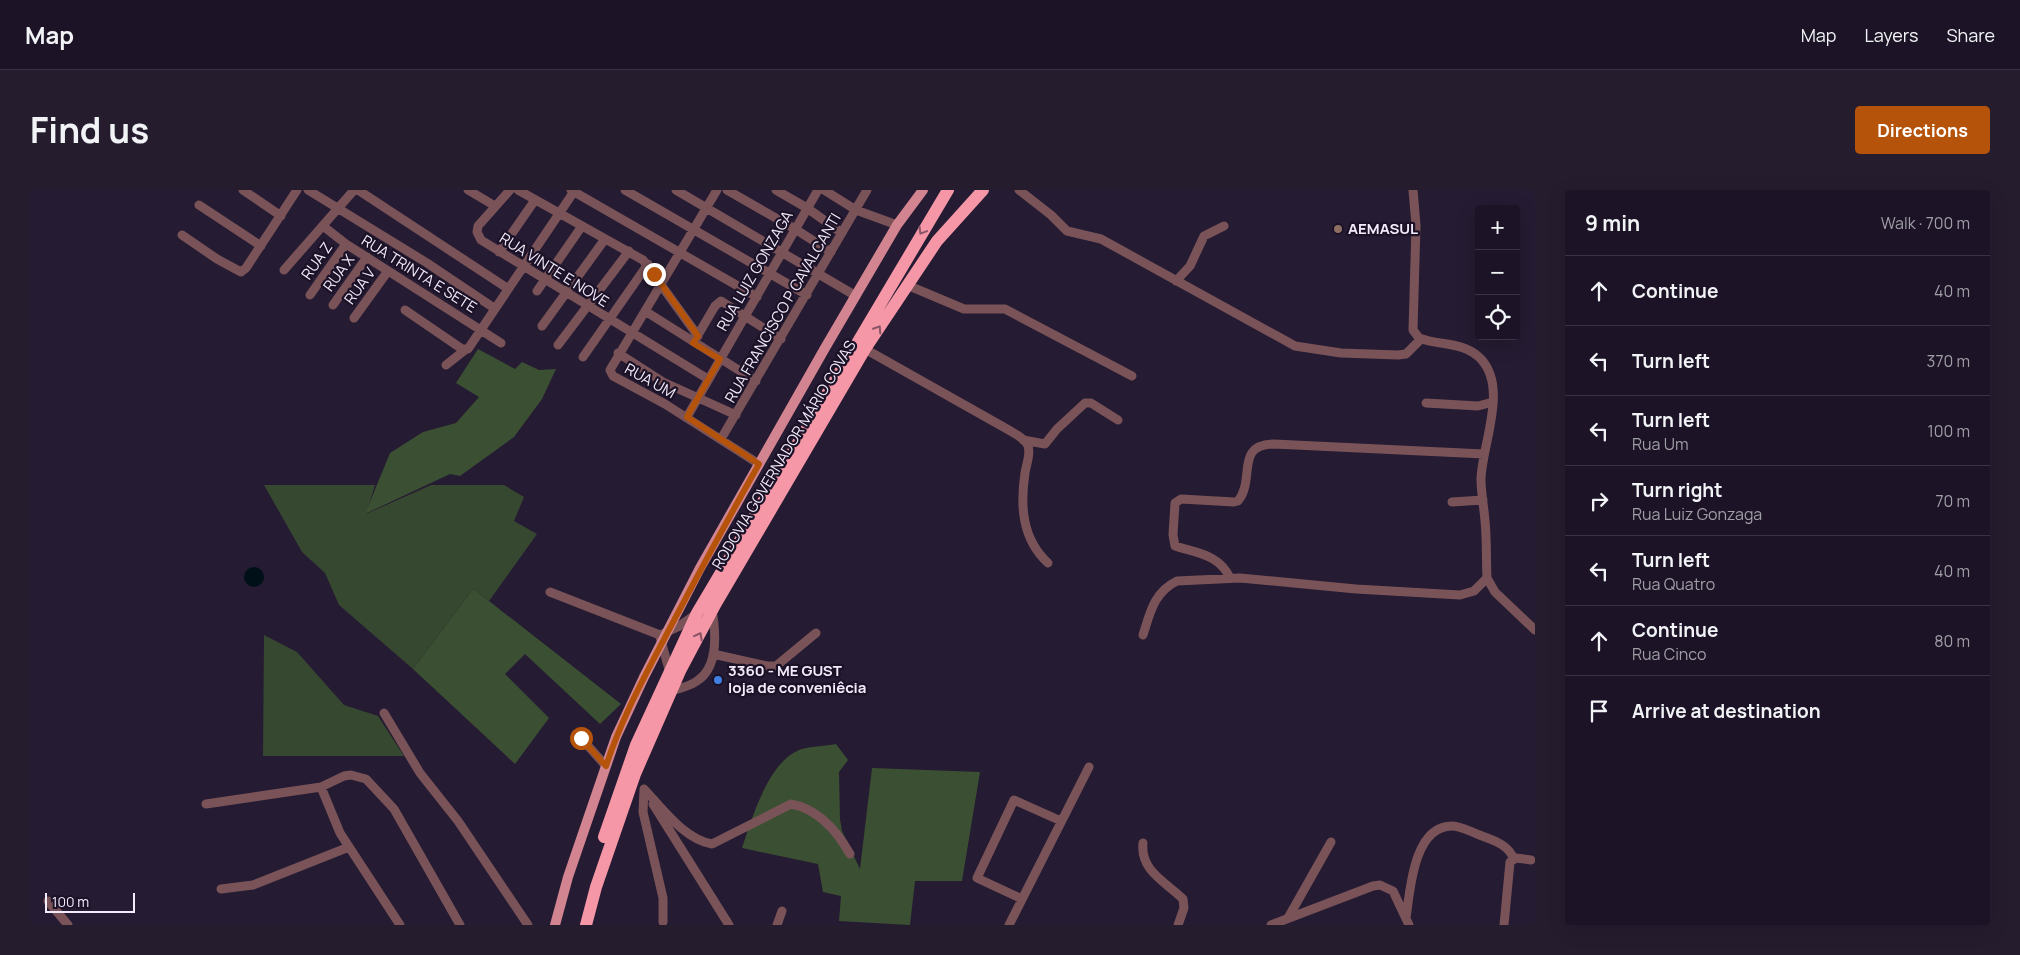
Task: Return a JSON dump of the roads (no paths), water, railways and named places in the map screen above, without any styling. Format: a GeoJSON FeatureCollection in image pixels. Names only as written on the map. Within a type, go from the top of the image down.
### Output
{"type":"FeatureCollection","features":[{"type":"Feature","properties":{"kind":"highway","name":"RODOVIA GOVERNADOR MÁRIO COVAS"},"geometry":{"type":"LineString","coordinates":[[578,925],[626,771],[650,712],[697,613],[948,190]]}},
{"type":"Feature","properties":{"kind":"highway","name":"RODOVIA GOVERNADOR MÁRIO COVAS"},"geometry":{"type":"LineString","coordinates":[[586,925],[596,888],[634,774],[671,691],[712,610],[865,349],[937,241],[983,190]]}},
{"type":"Feature","properties":{"kind":"main road"},"geometry":{"type":"LineString","coordinates":[[555,925],[568,877],[606,766],[628,710],[663,636],[759,464],[897,225],[923,190]]}},
{"type":"Feature","properties":{"kind":"street"},"geometry":{"type":"LineString","coordinates":[[243,190],[280,216]]}},
{"type":"Feature","properties":{"kind":"street"},"geometry":{"type":"LineString","coordinates":[[182,235],[241,272],[246,268],[297,190]]}},
{"type":"Feature","properties":{"kind":"street"},"geometry":{"type":"LineString","coordinates":[[309,190],[494,308]]}},
{"type":"Feature","properties":{"kind":"street"},"geometry":{"type":"LineString","coordinates":[[284,270],[354,190]]}},
{"type":"Feature","properties":{"kind":"street"},"geometry":{"type":"LineString","coordinates":[[358,190],[507,288]]}},
{"type":"Feature","properties":{"kind":"street"},"geometry":{"type":"LineString","coordinates":[[468,190],[495,206],[510,190]]}},
{"type":"Feature","properties":{"kind":"street"},"geometry":{"type":"LineString","coordinates":[[518,190],[629,251],[648,264],[696,340]]}},
{"type":"Feature","properties":{"kind":"street"},"geometry":{"type":"LineString","coordinates":[[446,365],[467,348],[559,214],[573,190],[757,297]]}},
{"type":"Feature","properties":{"kind":"street"},"geometry":{"type":"LineString","coordinates":[[625,190],[807,295]]}},
{"type":"Feature","properties":{"kind":"street"},"geometry":{"type":"LineString","coordinates":[[676,190],[856,296]]}},
{"type":"Feature","properties":{"kind":"street"},"geometry":{"type":"LineString","coordinates":[[717,190],[646,311],[618,353],[663,382],[736,415]]}},
{"type":"Feature","properties":{"kind":"street"},"geometry":{"type":"LineString","coordinates":[[727,190],[831,252]]}},
{"type":"Feature","properties":{"kind":"street"},"geometry":{"type":"LineString","coordinates":[[776,190],[807,208],[842,233]]}},
{"type":"Feature","properties":{"kind":"street","name":"RUA LUIZ GONZAGA"},"geometry":{"type":"LineString","coordinates":[[687,417],[818,190]]}},
{"type":"Feature","properties":{"kind":"street"},"geometry":{"type":"LineString","coordinates":[[824,190],[856,210],[897,225]]}},
{"type":"Feature","properties":{"kind":"street","name":"RUA FRANCISCO P CAVALCANTI"},"geometry":{"type":"LineString","coordinates":[[721,439],[867,190]]}},
{"type":"Feature","properties":{"kind":"street"},"geometry":{"type":"LineString","coordinates":[[1019,190],[1051,215],[1067,231],[1101,239],[1272,331],[1287,342],[1304,349],[1381,356],[1398,355],[1406,354],[1421,339]]}},
{"type":"Feature","properties":{"kind":"street"},"geometry":{"type":"LineString","coordinates":[[1413,190],[1416,225],[1412,321],[1415,335],[1421,339],[1454,344],[1475,354],[1482,360],[1489,373],[1493,402],[1481,476],[1487,578],[1495,592],[1535,630]]}},
{"type":"Feature","properties":{"kind":"street"},"geometry":{"type":"LineString","coordinates":[[499,252],[536,200]]}},
{"type":"Feature","properties":{"kind":"street"},"geometry":{"type":"LineString","coordinates":[[199,205],[261,246]]}},
{"type":"Feature","properties":{"kind":"street","name":"RUA VINTE E NOVE"},"geometry":{"type":"LineString","coordinates":[[495,206],[481,222],[477,230],[478,236],[522,267],[567,292],[708,379]]}},
{"type":"Feature","properties":{"kind":"street","name":"RUA TRINTA E SETE"},"geometry":{"type":"LineString","coordinates":[[323,226],[346,244],[501,343]]}},
{"type":"Feature","properties":{"kind":"street"},"geometry":{"type":"LineString","coordinates":[[537,291],[582,226]]}},
{"type":"Feature","properties":{"kind":"street"},"geometry":{"type":"LineString","coordinates":[[1176,281],[1190,266],[1204,236],[1224,226]]}},
{"type":"Feature","properties":{"kind":"street"},"geometry":{"type":"LineString","coordinates":[[542,326],[605,239]]}},
{"type":"Feature","properties":{"kind":"street","name":"RUA Z"},"geometry":{"type":"LineString","coordinates":[[310,295],[346,244]]}},
{"type":"Feature","properties":{"kind":"street"},"geometry":{"type":"LineString","coordinates":[[558,345],[629,251]]}},
{"type":"Feature","properties":{"kind":"street","name":"RUA X"},"geometry":{"type":"LineString","coordinates":[[333,305],[367,257]]}},
{"type":"Feature","properties":{"kind":"street"},"geometry":{"type":"LineString","coordinates":[[583,357],[648,264]]}},
{"type":"Feature","properties":{"kind":"street","name":"RUA V"},"geometry":{"type":"LineString","coordinates":[[354,318],[388,271]]}},
{"type":"Feature","properties":{"kind":"street"},"geometry":{"type":"LineString","coordinates":[[907,285],[964,309],[1005,308],[1132,376]]}},
{"type":"Feature","properties":{"kind":"street"},"geometry":{"type":"LineString","coordinates":[[696,340],[717,302],[721,300],[745,318],[781,339]]}},
{"type":"Feature","properties":{"kind":"street"},"geometry":{"type":"LineString","coordinates":[[405,310],[467,348]]}},
{"type":"Feature","properties":{"kind":"street"},"geometry":{"type":"LineString","coordinates":[[646,311],[696,340],[720,359],[756,381]]}},
{"type":"Feature","properties":{"kind":"street"},"geometry":{"type":"LineString","coordinates":[[865,349],[1023,440],[1045,444],[1056,429],[1085,403],[1092,403],[1118,420]]}},
{"type":"Feature","properties":{"kind":"street","name":"RUA UM"},"geometry":{"type":"LineString","coordinates":[[618,353],[610,366],[613,376],[687,417],[759,464]]}},
{"type":"Feature","properties":{"kind":"street"},"geometry":{"type":"LineString","coordinates":[[1426,403],[1478,406],[1493,402]]}},
{"type":"Feature","properties":{"kind":"street"},"geometry":{"type":"LineString","coordinates":[[1023,440],[1028,451],[1023,491],[1023,518],[1032,542],[1048,563]]}},
{"type":"Feature","properties":{"kind":"street"},"geometry":{"type":"LineString","coordinates":[[1230,578],[1221,565],[1205,554],[1175,546],[1173,534],[1175,503],[1181,499],[1238,501],[1245,482],[1250,458],[1259,445],[1274,444],[1484,454]]}},
{"type":"Feature","properties":{"kind":"street"},"geometry":{"type":"LineString","coordinates":[[1452,502],[1483,500]]}},
{"type":"Feature","properties":{"kind":"street"},"geometry":{"type":"LineString","coordinates":[[1143,635],[1153,602],[1168,584],[1188,579],[1230,578],[1356,589],[1460,595],[1474,591],[1487,578]]}},
{"type":"Feature","properties":{"kind":"street"},"geometry":{"type":"LineString","coordinates":[[550,592],[663,636]]}},
{"type":"Feature","properties":{"kind":"street"},"geometry":{"type":"LineString","coordinates":[[671,691],[698,681],[707,670],[713,654],[715,630],[712,610]]}},
{"type":"Feature","properties":{"kind":"street"},"geometry":{"type":"LineString","coordinates":[[663,636],[697,613]]}},
{"type":"Feature","properties":{"kind":"street"},"geometry":{"type":"LineString","coordinates":[[713,654],[767,666],[776,666],[816,633]]}},
{"type":"Feature","properties":{"kind":"street"},"geometry":{"type":"LineString","coordinates":[[663,636],[670,673]]}},
{"type":"Feature","properties":{"kind":"street"},"geometry":{"type":"LineString","coordinates":[[384,714],[420,773],[458,821],[528,925]]}},
{"type":"Feature","properties":{"kind":"street"},"geometry":{"type":"LineString","coordinates":[[581,738],[606,766]]}},
{"type":"Feature","properties":{"kind":"street"},"geometry":{"type":"LineString","coordinates":[[1009,925],[1089,767]]}},
{"type":"Feature","properties":{"kind":"street"},"geometry":{"type":"LineString","coordinates":[[634,774],[729,925]]}},
{"type":"Feature","properties":{"kind":"street"},"geometry":{"type":"LineString","coordinates":[[206,804],[321,787],[336,779],[351,775],[359,776],[371,783],[394,809],[460,925]]}},
{"type":"Feature","properties":{"kind":"street"},"geometry":{"type":"LineString","coordinates":[[321,787],[337,827],[400,925]]}},
{"type":"Feature","properties":{"kind":"street"},"geometry":{"type":"LineString","coordinates":[[644,789],[698,842],[712,844],[791,804],[804,806],[823,820],[838,833],[850,854]]}},
{"type":"Feature","properties":{"kind":"street"},"geometry":{"type":"LineString","coordinates":[[644,789],[643,812],[663,898],[663,922]]}},
{"type":"Feature","properties":{"kind":"street"},"geometry":{"type":"LineString","coordinates":[[1022,899],[977,878],[1014,800],[1061,821]]}},
{"type":"Feature","properties":{"kind":"street"},"geometry":{"type":"LineString","coordinates":[[1408,922],[1415,862],[1430,836],[1442,827],[1459,827],[1504,845],[1510,850],[1514,859]]}},
{"type":"Feature","properties":{"kind":"street"},"geometry":{"type":"LineString","coordinates":[[1288,918],[1331,842]]}},
{"type":"Feature","properties":{"kind":"street"},"geometry":{"type":"LineString","coordinates":[[1143,843],[1143,856],[1146,863],[1156,876],[1183,899],[1184,908],[1178,925]]}},
{"type":"Feature","properties":{"kind":"street"},"geometry":{"type":"LineString","coordinates":[[221,889],[253,885],[349,847]]}},
{"type":"Feature","properties":{"kind":"street"},"geometry":{"type":"LineString","coordinates":[[1504,925],[1510,862],[1514,859],[1531,860]]}},
{"type":"Feature","properties":{"kind":"street"},"geometry":{"type":"LineString","coordinates":[[1271,925],[1380,885],[1393,890],[1408,922]]}},
{"type":"Feature","properties":{"kind":"street"},"geometry":{"type":"LineString","coordinates":[[48,901],[68,925]]}},
{"type":"Feature","properties":{"kind":"street"},"geometry":{"type":"LineString","coordinates":[[777,925],[782,910]]}},
{"type":"Feature","properties":{"kind":"place","name":"AEMASUL"},"geometry":{"type":"Point","coordinates":[1338,229]}},
{"type":"Feature","properties":{"kind":"place","name":"3360 - ME GUST loja de conveniêcia"},"geometry":{"type":"Point","coordinates":[718,680]}}]}
